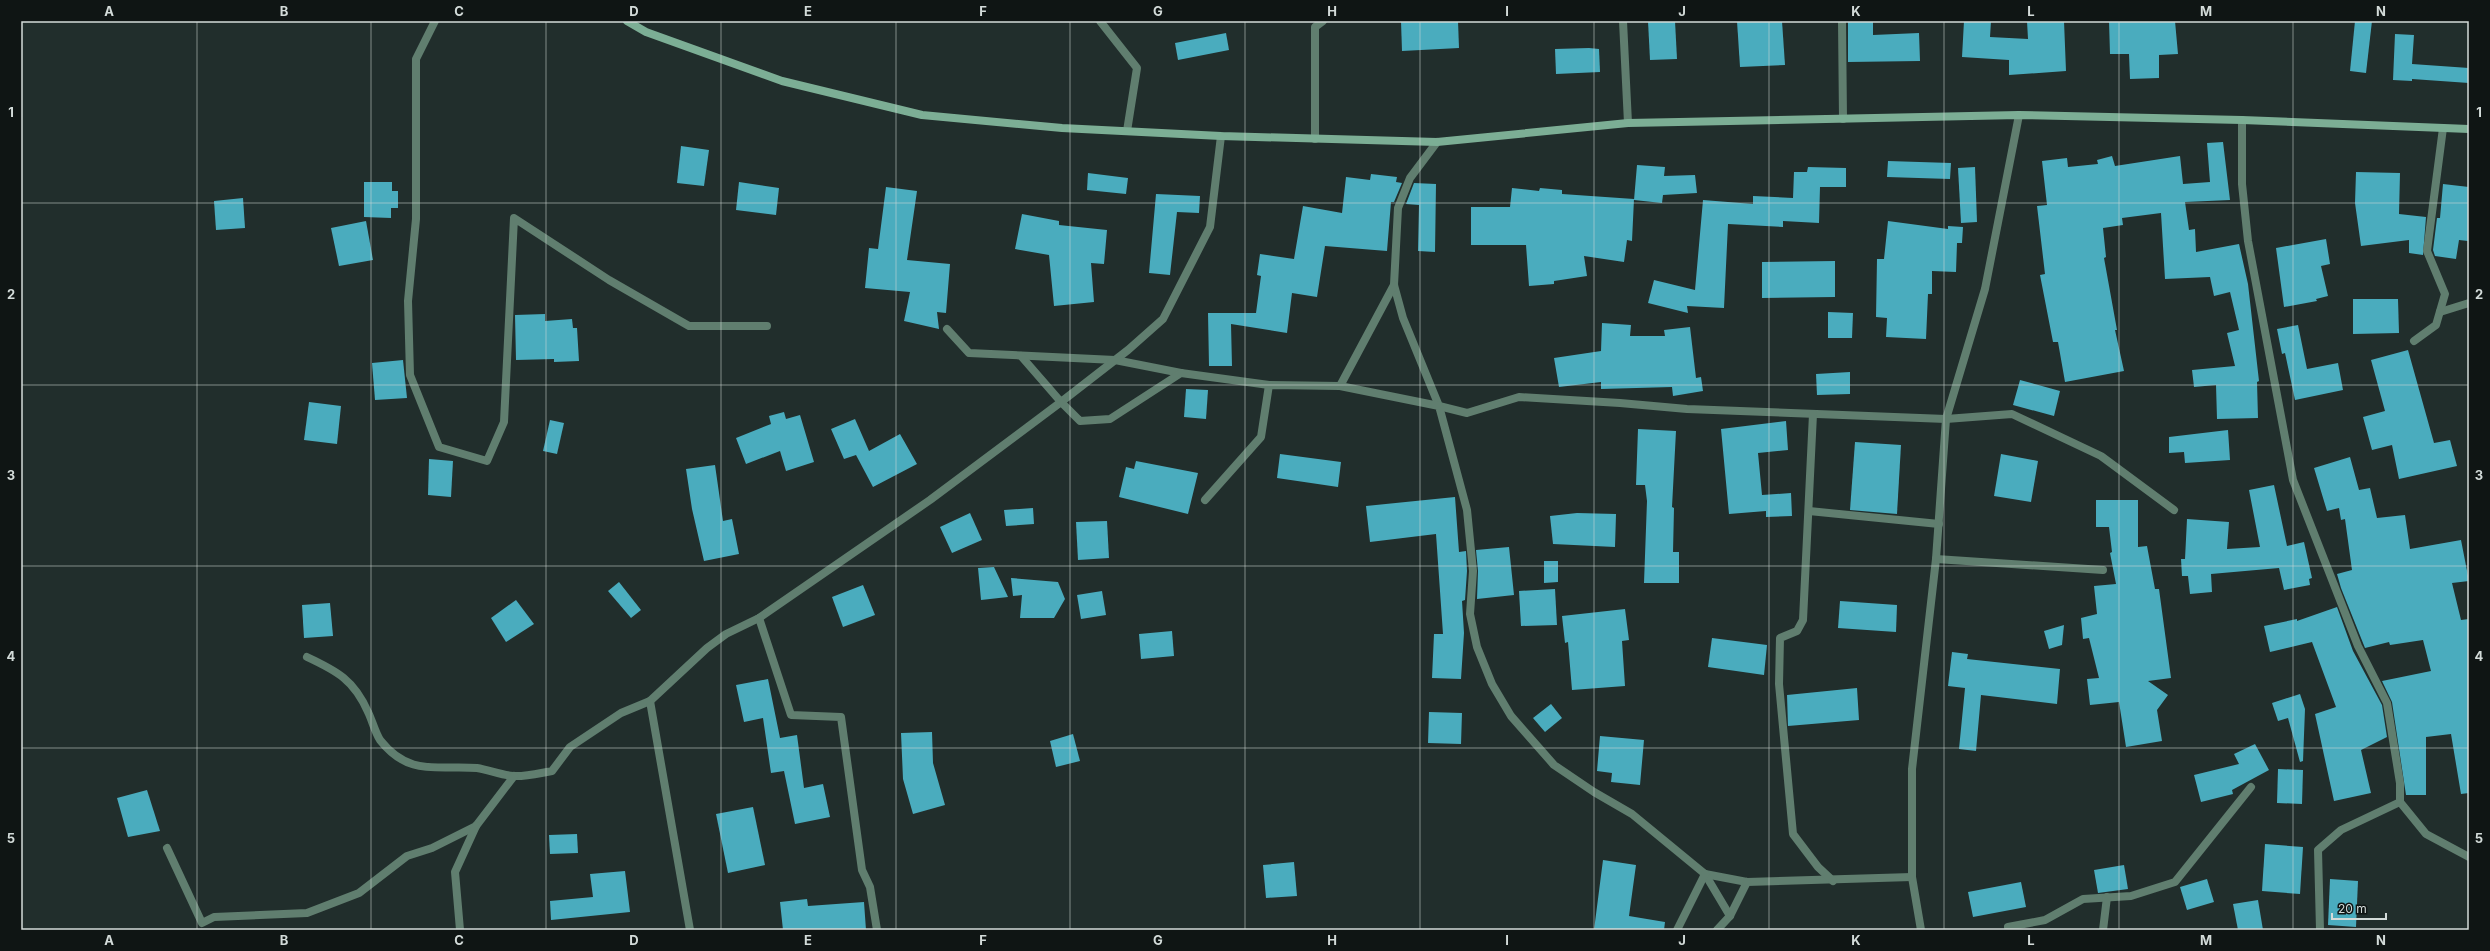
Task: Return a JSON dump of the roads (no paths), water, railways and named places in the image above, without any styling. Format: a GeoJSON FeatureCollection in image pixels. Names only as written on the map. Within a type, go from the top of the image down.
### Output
{"type":"FeatureCollection","features":[{"type":"Feature","properties":{"kind":"main road"},"geometry":{"type":"LineString","coordinates":[[627,21],[646,32],[782,81],[922,115],[1062,128],[1221,136],[1437,142],[1628,123],[2019,115],[2242,120],[2469,129]]}},
{"type":"Feature","properties":{"kind":"street"},"geometry":{"type":"LineString","coordinates":[[435,21],[416,59],[416,219],[408,301],[410,375],[439,447],[487,461],[504,422],[514,218],[610,280],[688,326],[767,326]]}},
{"type":"Feature","properties":{"kind":"street"},"geometry":{"type":"LineString","coordinates":[[1100,21],[1137,68],[1127,131]]}},
{"type":"Feature","properties":{"kind":"street"},"geometry":{"type":"LineString","coordinates":[[1315,139],[1314,27],[1323,21]]}},
{"type":"Feature","properties":{"kind":"street"},"geometry":{"type":"LineString","coordinates":[[1623,21],[1628,123]]}},
{"type":"Feature","properties":{"kind":"street"},"geometry":{"type":"LineString","coordinates":[[1842,21],[1843,119]]}},
{"type":"Feature","properties":{"kind":"street"},"geometry":{"type":"LineString","coordinates":[[1921,930],[1912,877],[1912,769],[1936,559],[1946,419],[1985,289],[2019,115]]}},
{"type":"Feature","properties":{"kind":"street"},"geometry":{"type":"LineString","coordinates":[[2242,120],[2242,184],[2248,241],[2293,480],[2360,652],[2388,703],[2400,783],[2400,802],[2426,834],[2469,857]]}},
{"type":"Feature","properties":{"kind":"street"},"geometry":{"type":"LineString","coordinates":[[2414,341],[2436,325],[2445,294],[2428,251],[2443,128]]}},
{"type":"Feature","properties":{"kind":"street"},"geometry":{"type":"LineString","coordinates":[[307,657],[332,669],[353,684],[361,697],[379,739],[399,759],[412,765],[431,768],[478,768],[514,776],[552,771],[570,747],[621,713],[650,700],[707,648],[726,634],[759,618],[930,500],[1061,402],[1115,360],[1163,319],[1210,227],[1221,136]]}},
{"type":"Feature","properties":{"kind":"street"},"geometry":{"type":"LineString","coordinates":[[1437,142],[1410,178],[1398,208],[1394,285],[1403,318],[1440,406],[1467,510],[1473,571],[1470,614],[1477,647],[1492,684],[1511,716],[1554,765],[1594,792],[1632,814],[1705,874],[1730,916]]}},
{"type":"Feature","properties":{"kind":"street"},"geometry":{"type":"LineString","coordinates":[[1340,386],[1394,285]]}},
{"type":"Feature","properties":{"kind":"street"},"geometry":{"type":"LineString","coordinates":[[2440,312],[2469,303]]}},
{"type":"Feature","properties":{"kind":"street"},"geometry":{"type":"LineString","coordinates":[[947,329],[969,353],[1115,360],[1181,374],[1269,385],[1340,386],[1440,406],[1467,413],[1519,397],[1620,403],[1687,410],[1946,419],[2012,414],[2101,456],[2174,510]]}},
{"type":"Feature","properties":{"kind":"street"},"geometry":{"type":"LineString","coordinates":[[1021,356],[1061,402],[1080,421],[1110,419],[1181,374]]}},
{"type":"Feature","properties":{"kind":"street"},"geometry":{"type":"LineString","coordinates":[[1204,500],[1261,437],[1269,385]]}},
{"type":"Feature","properties":{"kind":"street"},"geometry":{"type":"LineString","coordinates":[[1813,414],[1803,620],[1797,631],[1780,638],[1779,684],[1793,834],[1818,867],[1833,881]]}},
{"type":"Feature","properties":{"kind":"street"},"geometry":{"type":"LineString","coordinates":[[1808,511],[1939,524]]}},
{"type":"Feature","properties":{"kind":"street"},"geometry":{"type":"LineString","coordinates":[[1936,559],[2103,570]]}},
{"type":"Feature","properties":{"kind":"street"},"geometry":{"type":"LineString","coordinates":[[759,618],[791,715],[841,718],[862,870],[870,887],[877,930]]}},
{"type":"Feature","properties":{"kind":"street"},"geometry":{"type":"LineString","coordinates":[[650,700],[690,930]]}},
{"type":"Feature","properties":{"kind":"street"},"geometry":{"type":"LineString","coordinates":[[460,930],[455,872],[476,826],[514,776]]}},
{"type":"Feature","properties":{"kind":"street"},"geometry":{"type":"LineString","coordinates":[[2008,927],[2045,920],[2083,899],[2131,896],[2175,882],[2251,787]]}},
{"type":"Feature","properties":{"kind":"street"},"geometry":{"type":"LineString","coordinates":[[2320,930],[2318,850],[2341,830],[2400,802]]}},
{"type":"Feature","properties":{"kind":"street"},"geometry":{"type":"LineString","coordinates":[[167,848],[202,923],[214,917],[307,913],[359,893],[407,856],[432,848],[476,826]]}},
{"type":"Feature","properties":{"kind":"street"},"geometry":{"type":"LineString","coordinates":[[1705,874],[1747,882],[1833,881],[1912,877]]}},
{"type":"Feature","properties":{"kind":"street"},"geometry":{"type":"LineString","coordinates":[[1677,930],[1705,874]]}},
{"type":"Feature","properties":{"kind":"street"},"geometry":{"type":"LineString","coordinates":[[1717,930],[1730,916],[1747,882]]}},
{"type":"Feature","properties":{"kind":"street"},"geometry":{"type":"LineString","coordinates":[[2103,930],[2107,897]]}}]}
